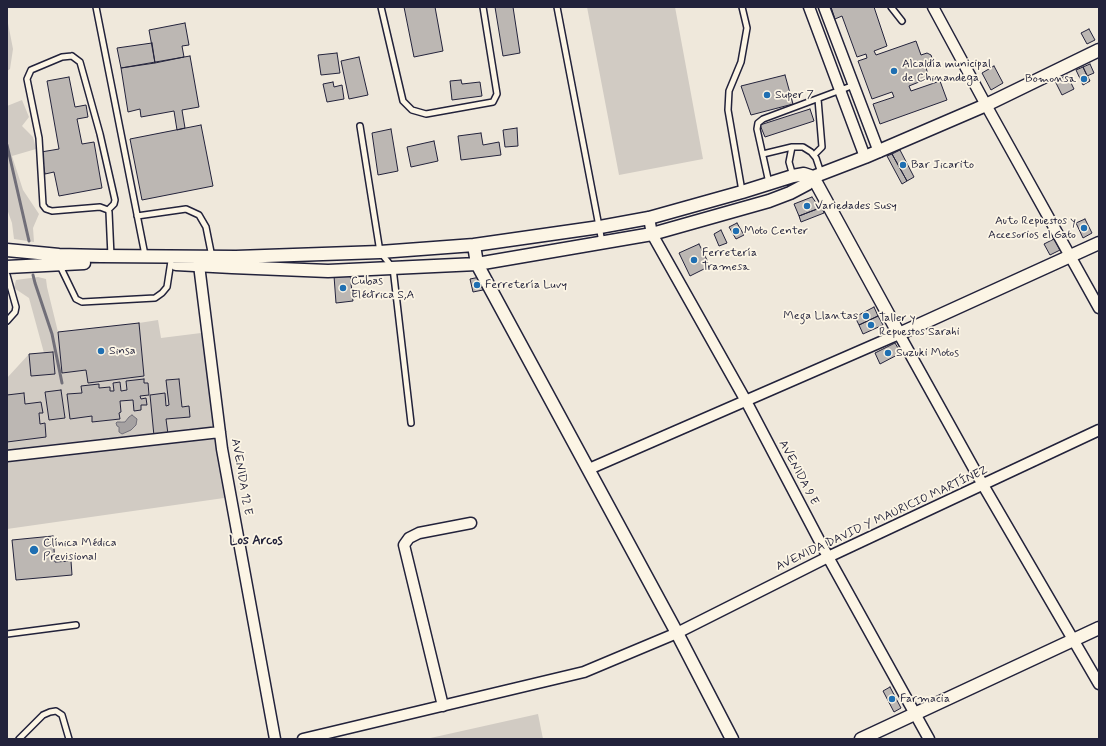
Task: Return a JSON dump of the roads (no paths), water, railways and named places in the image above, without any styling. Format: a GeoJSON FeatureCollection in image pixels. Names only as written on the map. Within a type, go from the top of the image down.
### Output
{"type":"FeatureCollection","features":[{"type":"Feature","properties":{"kind":"street"},"geometry":{"type":"LineString","coordinates":[[809,7],[865,157]]}},
{"type":"Feature","properties":{"kind":"street"},"geometry":{"type":"LineString","coordinates":[[824,7],[879,152]]}},
{"type":"Feature","properties":{"kind":"street"},"geometry":{"type":"LineString","coordinates":[[933,7],[1099,308]]}},
{"type":"Feature","properties":{"kind":"street"},"geometry":{"type":"LineString","coordinates":[[7,267],[59,259],[145,259],[198,261],[328,271],[477,264],[652,234],[769,201],[790,193],[807,184],[817,176],[879,152],[986,105],[1099,50]]}},
{"type":"Feature","properties":{"kind":"street"},"geometry":{"type":"LineString","coordinates":[[198,261],[212,257],[380,252],[474,246],[649,218],[793,176],[804,174],[817,176]]}},
{"type":"Feature","properties":{"kind":"street"},"geometry":{"type":"LineString","coordinates":[[817,176],[899,334],[983,485],[1099,684]]}},
{"type":"Feature","properties":{"kind":"street","name":"AVENIDA 9 E"},"geometry":{"type":"LineString","coordinates":[[649,218],[652,234],[746,401],[828,557],[929,739]]}},
{"type":"Feature","properties":{"kind":"street"},"geometry":{"type":"LineString","coordinates":[[589,469],[899,334],[1099,243]]}},
{"type":"Feature","properties":{"kind":"street"},"geometry":{"type":"LineString","coordinates":[[474,246],[477,264],[677,632],[728,738]]}},
{"type":"Feature","properties":{"kind":"street"},"geometry":{"type":"LineString","coordinates":[[7,250],[59,259]]}},
{"type":"Feature","properties":{"kind":"street","name":"AVENIDA 12 E"},"geometry":{"type":"LineString","coordinates":[[198,261],[220,432],[275,739]]}},
{"type":"Feature","properties":{"kind":"street","name":"AVENIDA DAVID Y MAURICIO MARTÍNEZ"},"geometry":{"type":"LineString","coordinates":[[303,739],[584,672],[677,632],[828,557],[1099,430]]}},
{"type":"Feature","properties":{"kind":"street"},"geometry":{"type":"LineString","coordinates":[[7,456],[220,432]]}},
{"type":"Feature","properties":{"kind":"street"},"geometry":{"type":"LineString","coordinates":[[443,706],[404,545],[409,538],[419,533],[471,523]]}},
{"type":"Feature","properties":{"kind":"street"},"geometry":{"type":"LineString","coordinates":[[861,739],[1099,628]]}},
{"type":"Feature","properties":{"kind":"lane"},"geometry":{"type":"LineString","coordinates":[[96,7],[145,259]]}},
{"type":"Feature","properties":{"kind":"lane"},"geometry":{"type":"LineString","coordinates":[[381,7],[403,101],[412,110],[426,114],[493,102],[497,94],[483,7]]}},
{"type":"Feature","properties":{"kind":"lane"},"geometry":{"type":"LineString","coordinates":[[557,7],[602,242]]}},
{"type":"Feature","properties":{"kind":"lane"},"geometry":{"type":"LineString","coordinates":[[742,7],[747,28],[741,62],[728,91],[728,110],[742,192]]}},
{"type":"Feature","properties":{"kind":"lane"},"geometry":{"type":"LineString","coordinates":[[891,7],[902,21]]}},
{"type":"Feature","properties":{"kind":"lane"},"geometry":{"type":"LineString","coordinates":[[72,56],[80,62],[100,134],[115,200],[114,204],[108,210],[100,207],[52,211],[46,209],[43,205],[39,138],[26,79],[31,70],[62,57],[72,56]]}},
{"type":"Feature","properties":{"kind":"lane"},"geometry":{"type":"LineString","coordinates":[[769,184],[756,129],[758,123],[762,120],[854,85]]}},
{"type":"Feature","properties":{"kind":"lane"},"geometry":{"type":"LineString","coordinates":[[814,155],[822,147],[818,99]]}},
{"type":"Feature","properties":{"kind":"lane"},"geometry":{"type":"LineString","coordinates":[[360,126],[380,252],[393,268],[411,423]]}},
{"type":"Feature","properties":{"kind":"lane"},"geometry":{"type":"LineString","coordinates":[[763,154],[792,147],[803,147],[816,158],[817,176]]}},
{"type":"Feature","properties":{"kind":"lane"},"geometry":{"type":"LineString","coordinates":[[792,147],[789,162],[793,176]]}},
{"type":"Feature","properties":{"kind":"lane"},"geometry":{"type":"LineString","coordinates":[[137,216],[186,209],[198,215],[206,227],[212,257]]}},
{"type":"Feature","properties":{"kind":"lane"},"geometry":{"type":"LineString","coordinates":[[108,210],[112,259]]}},
{"type":"Feature","properties":{"kind":"lane"},"geometry":{"type":"LineString","coordinates":[[59,259],[76,299],[82,302],[155,298],[162,294],[167,286],[172,260]]}},
{"type":"Feature","properties":{"kind":"lane"},"geometry":{"type":"LineString","coordinates":[[7,274],[9,288],[16,307],[15,312],[7,320]]}},
{"type":"Feature","properties":{"kind":"lane"},"geometry":{"type":"LineString","coordinates":[[7,634],[76,625]]}},
{"type":"Feature","properties":{"kind":"lane"},"geometry":{"type":"LineString","coordinates":[[19,739],[43,715],[50,712],[56,712],[62,715],[69,739]]}},
{"type":"Feature","properties":{"kind":"waterway"},"geometry":{"type":"LineString","coordinates":[[7,145],[29,241]]}},
{"type":"Feature","properties":{"kind":"waterway"},"geometry":{"type":"LineString","coordinates":[[33,275],[52,334],[62,383]]}},
{"type":"Feature","properties":{"kind":"place","name":"Alcaldía municipal de Chinandega"},"geometry":{"type":"Point","coordinates":[894,71]}},
{"type":"Feature","properties":{"kind":"place","name":"Bomonsa"},"geometry":{"type":"Point","coordinates":[1084,79]}},
{"type":"Feature","properties":{"kind":"place","name":"Super 7"},"geometry":{"type":"Point","coordinates":[767,95]}},
{"type":"Feature","properties":{"kind":"place","name":"Bar Jicarito"},"geometry":{"type":"Point","coordinates":[903,165]}},
{"type":"Feature","properties":{"kind":"place","name":"Variedades Susy"},"geometry":{"type":"Point","coordinates":[807,206]}},
{"type":"Feature","properties":{"kind":"place","name":"Auto Repuestos y Accesorios el Gato"},"geometry":{"type":"Point","coordinates":[1084,228]}},
{"type":"Feature","properties":{"kind":"place","name":"Moto Center"},"geometry":{"type":"Point","coordinates":[736,231]}},
{"type":"Feature","properties":{"kind":"place","name":"Ferretería Tramesa"},"geometry":{"type":"Point","coordinates":[694,260]}},
{"type":"Feature","properties":{"kind":"place","name":"Ferretería Luvy"},"geometry":{"type":"Point","coordinates":[477,285]}},
{"type":"Feature","properties":{"kind":"place","name":"Cubas Eléctrica S,A"},"geometry":{"type":"Point","coordinates":[343,288]}},
{"type":"Feature","properties":{"kind":"place","name":"Mega Llantas"},"geometry":{"type":"Point","coordinates":[866,316]}},
{"type":"Feature","properties":{"kind":"place","name":"Taller y Repuestos Sarahi"},"geometry":{"type":"Point","coordinates":[871,325]}},
{"type":"Feature","properties":{"kind":"place","name":"Sinsa"},"geometry":{"type":"Point","coordinates":[101,351]}},
{"type":"Feature","properties":{"kind":"place","name":"Suzuki Motos"},"geometry":{"type":"Point","coordinates":[888,353]}},
{"type":"Feature","properties":{"kind":"place","name":"Clínica Médica Previsional"},"geometry":{"type":"Point","coordinates":[34,550]}},
{"type":"Feature","properties":{"kind":"place","name":"Farmacia"},"geometry":{"type":"Point","coordinates":[892,699]}},
{"type":"Feature","properties":{"kind":"district","name":"Los Arcos"},"geometry":{"type":"Point","coordinates":[256,541]}}]}
